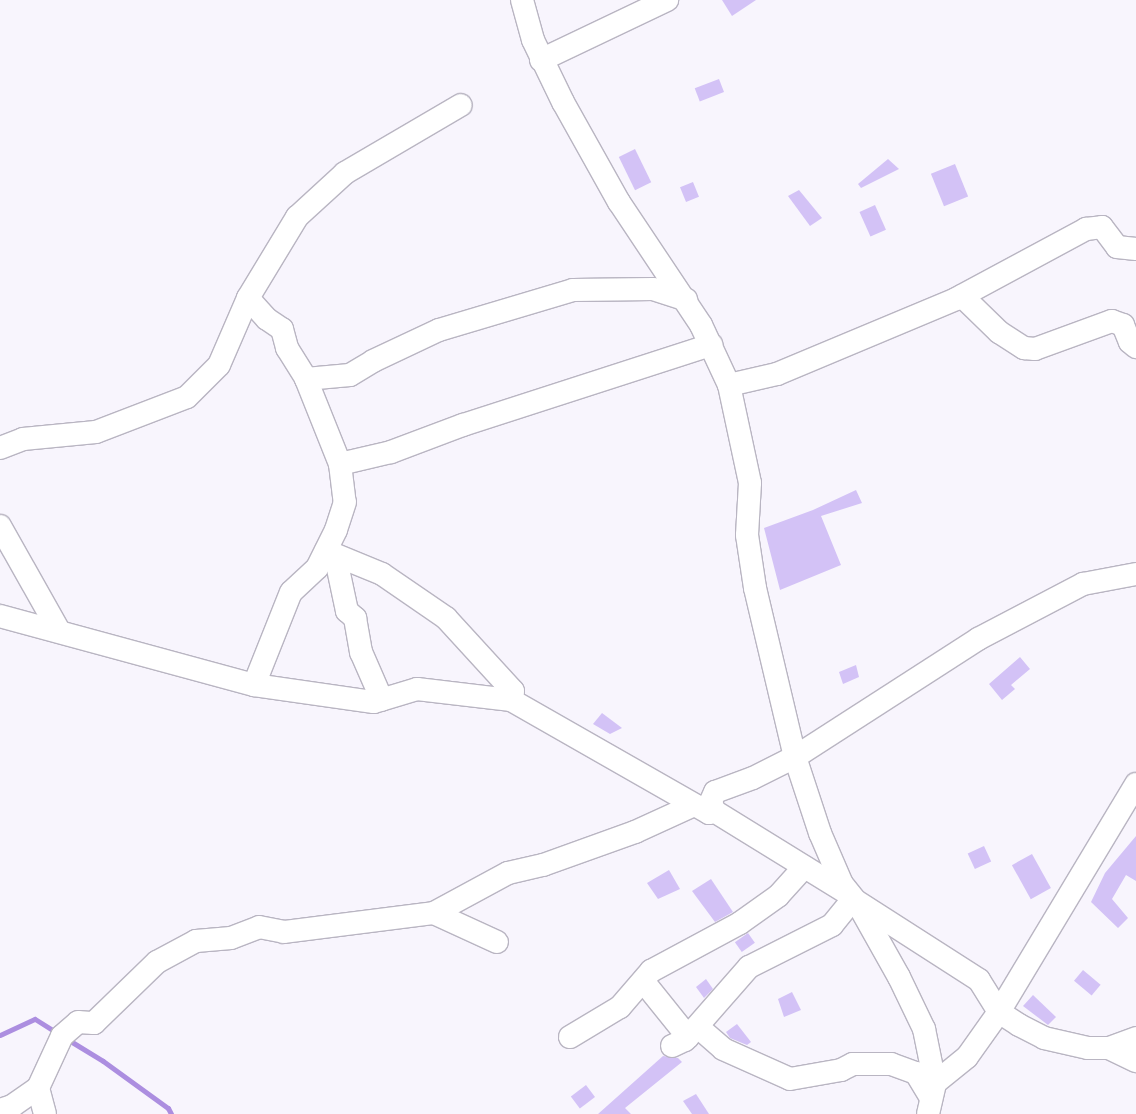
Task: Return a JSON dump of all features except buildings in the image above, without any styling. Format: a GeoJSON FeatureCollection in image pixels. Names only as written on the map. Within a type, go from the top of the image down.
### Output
{"type":"FeatureCollection","features":[{"type":"Feature","properties":{"kind":"street"},"geometry":{"type":"LineString","coordinates":[[522,0],[541,60],[619,202],[686,300],[711,345],[729,385],[750,483],[750,564],[795,757],[820,833],[853,898],[900,977],[924,1029],[931,1098]]}},
{"type":"Feature","properties":{"kind":"street"},"geometry":{"type":"LineString","coordinates":[[541,60],[667,0]]}},
{"type":"Feature","properties":{"kind":"street"},"geometry":{"type":"LineString","coordinates":[[0,448],[23,439],[96,432],[187,397],[219,365],[248,298],[297,217],[345,172],[460,105]]}},
{"type":"Feature","properties":{"kind":"street"},"geometry":{"type":"LineString","coordinates":[[729,385],[793,368],[962,296],[1096,226],[1106,229],[1117,246],[1136,249]]}},
{"type":"Feature","properties":{"kind":"street"},"geometry":{"type":"LineString","coordinates":[[306,379],[350,375],[373,360],[439,330],[573,290],[654,288],[686,300]]}},
{"type":"Feature","properties":{"kind":"street"},"geometry":{"type":"LineString","coordinates":[[962,296],[999,332],[1024,348],[1035,349],[1112,321],[1123,325],[1130,342],[1136,347]]}},
{"type":"Feature","properties":{"kind":"street"},"geometry":{"type":"LineString","coordinates":[[248,298],[267,319],[282,329],[287,348],[306,379],[340,464],[345,502],[326,551],[317,568],[291,592],[254,684]]}},
{"type":"Feature","properties":{"kind":"street"},"geometry":{"type":"LineString","coordinates":[[340,464],[392,452],[463,425],[711,345]]}},
{"type":"Feature","properties":{"kind":"street"},"geometry":{"type":"LineString","coordinates":[[0,526],[58,629]]}},
{"type":"Feature","properties":{"kind":"street"},"geometry":{"type":"LineString","coordinates":[[326,551],[337,564],[347,611],[355,618],[361,652],[382,700]]}},
{"type":"Feature","properties":{"kind":"street"},"geometry":{"type":"LineString","coordinates":[[326,551],[382,574],[446,618],[513,692],[512,700]]}},
{"type":"Feature","properties":{"kind":"street"},"geometry":{"type":"LineString","coordinates":[[0,1110],[12,1106],[38,1088],[62,1036],[78,1022],[94,1023],[157,962],[196,941],[231,938],[259,927],[284,932],[434,913],[508,873],[543,865],[704,808],[711,801],[715,792],[753,778],[795,757],[978,640],[1083,584],[1136,574]]}},
{"type":"Feature","properties":{"kind":"street"},"geometry":{"type":"LineString","coordinates":[[0,616],[58,629],[254,684],[374,702],[417,689],[512,700],[704,808],[853,898],[979,980],[999,1012],[1044,1038],[1088,1048],[1108,1048],[1136,1038]]}},
{"type":"Feature","properties":{"kind":"street"},"geometry":{"type":"LineString","coordinates":[[931,1098],[967,1058],[999,1012],[1136,784]]}},
{"type":"Feature","properties":{"kind":"street"},"geometry":{"type":"LineString","coordinates":[[570,1037],[620,1007],[651,971],[740,923],[778,896],[804,867]]}},
{"type":"Feature","properties":{"kind":"street"},"geometry":{"type":"LineString","coordinates":[[686,1037],[749,967],[832,925],[853,898]]}},
{"type":"Feature","properties":{"kind":"street"},"geometry":{"type":"LineString","coordinates":[[434,913],[497,942]]}},
{"type":"Feature","properties":{"kind":"street"},"geometry":{"type":"LineString","coordinates":[[643,981],[686,1037],[723,1049],[790,1080],[841,1070],[853,1064],[891,1064],[916,1073],[931,1098]]}},
{"type":"Feature","properties":{"kind":"street"},"geometry":{"type":"LineString","coordinates":[[1108,1048],[1136,1061]]}},
{"type":"Feature","properties":{"kind":"street"},"geometry":{"type":"LineString","coordinates":[[38,1088],[46,1114]]}},
{"type":"Feature","properties":{"kind":"waterway"},"geometry":{"type":"LineString","coordinates":[[0,1035],[35,1019],[57,1033]]}},
{"type":"Feature","properties":{"kind":"waterway"},"geometry":{"type":"LineString","coordinates":[[67,1039],[103,1061],[168,1108],[171,1114]]}}]}
